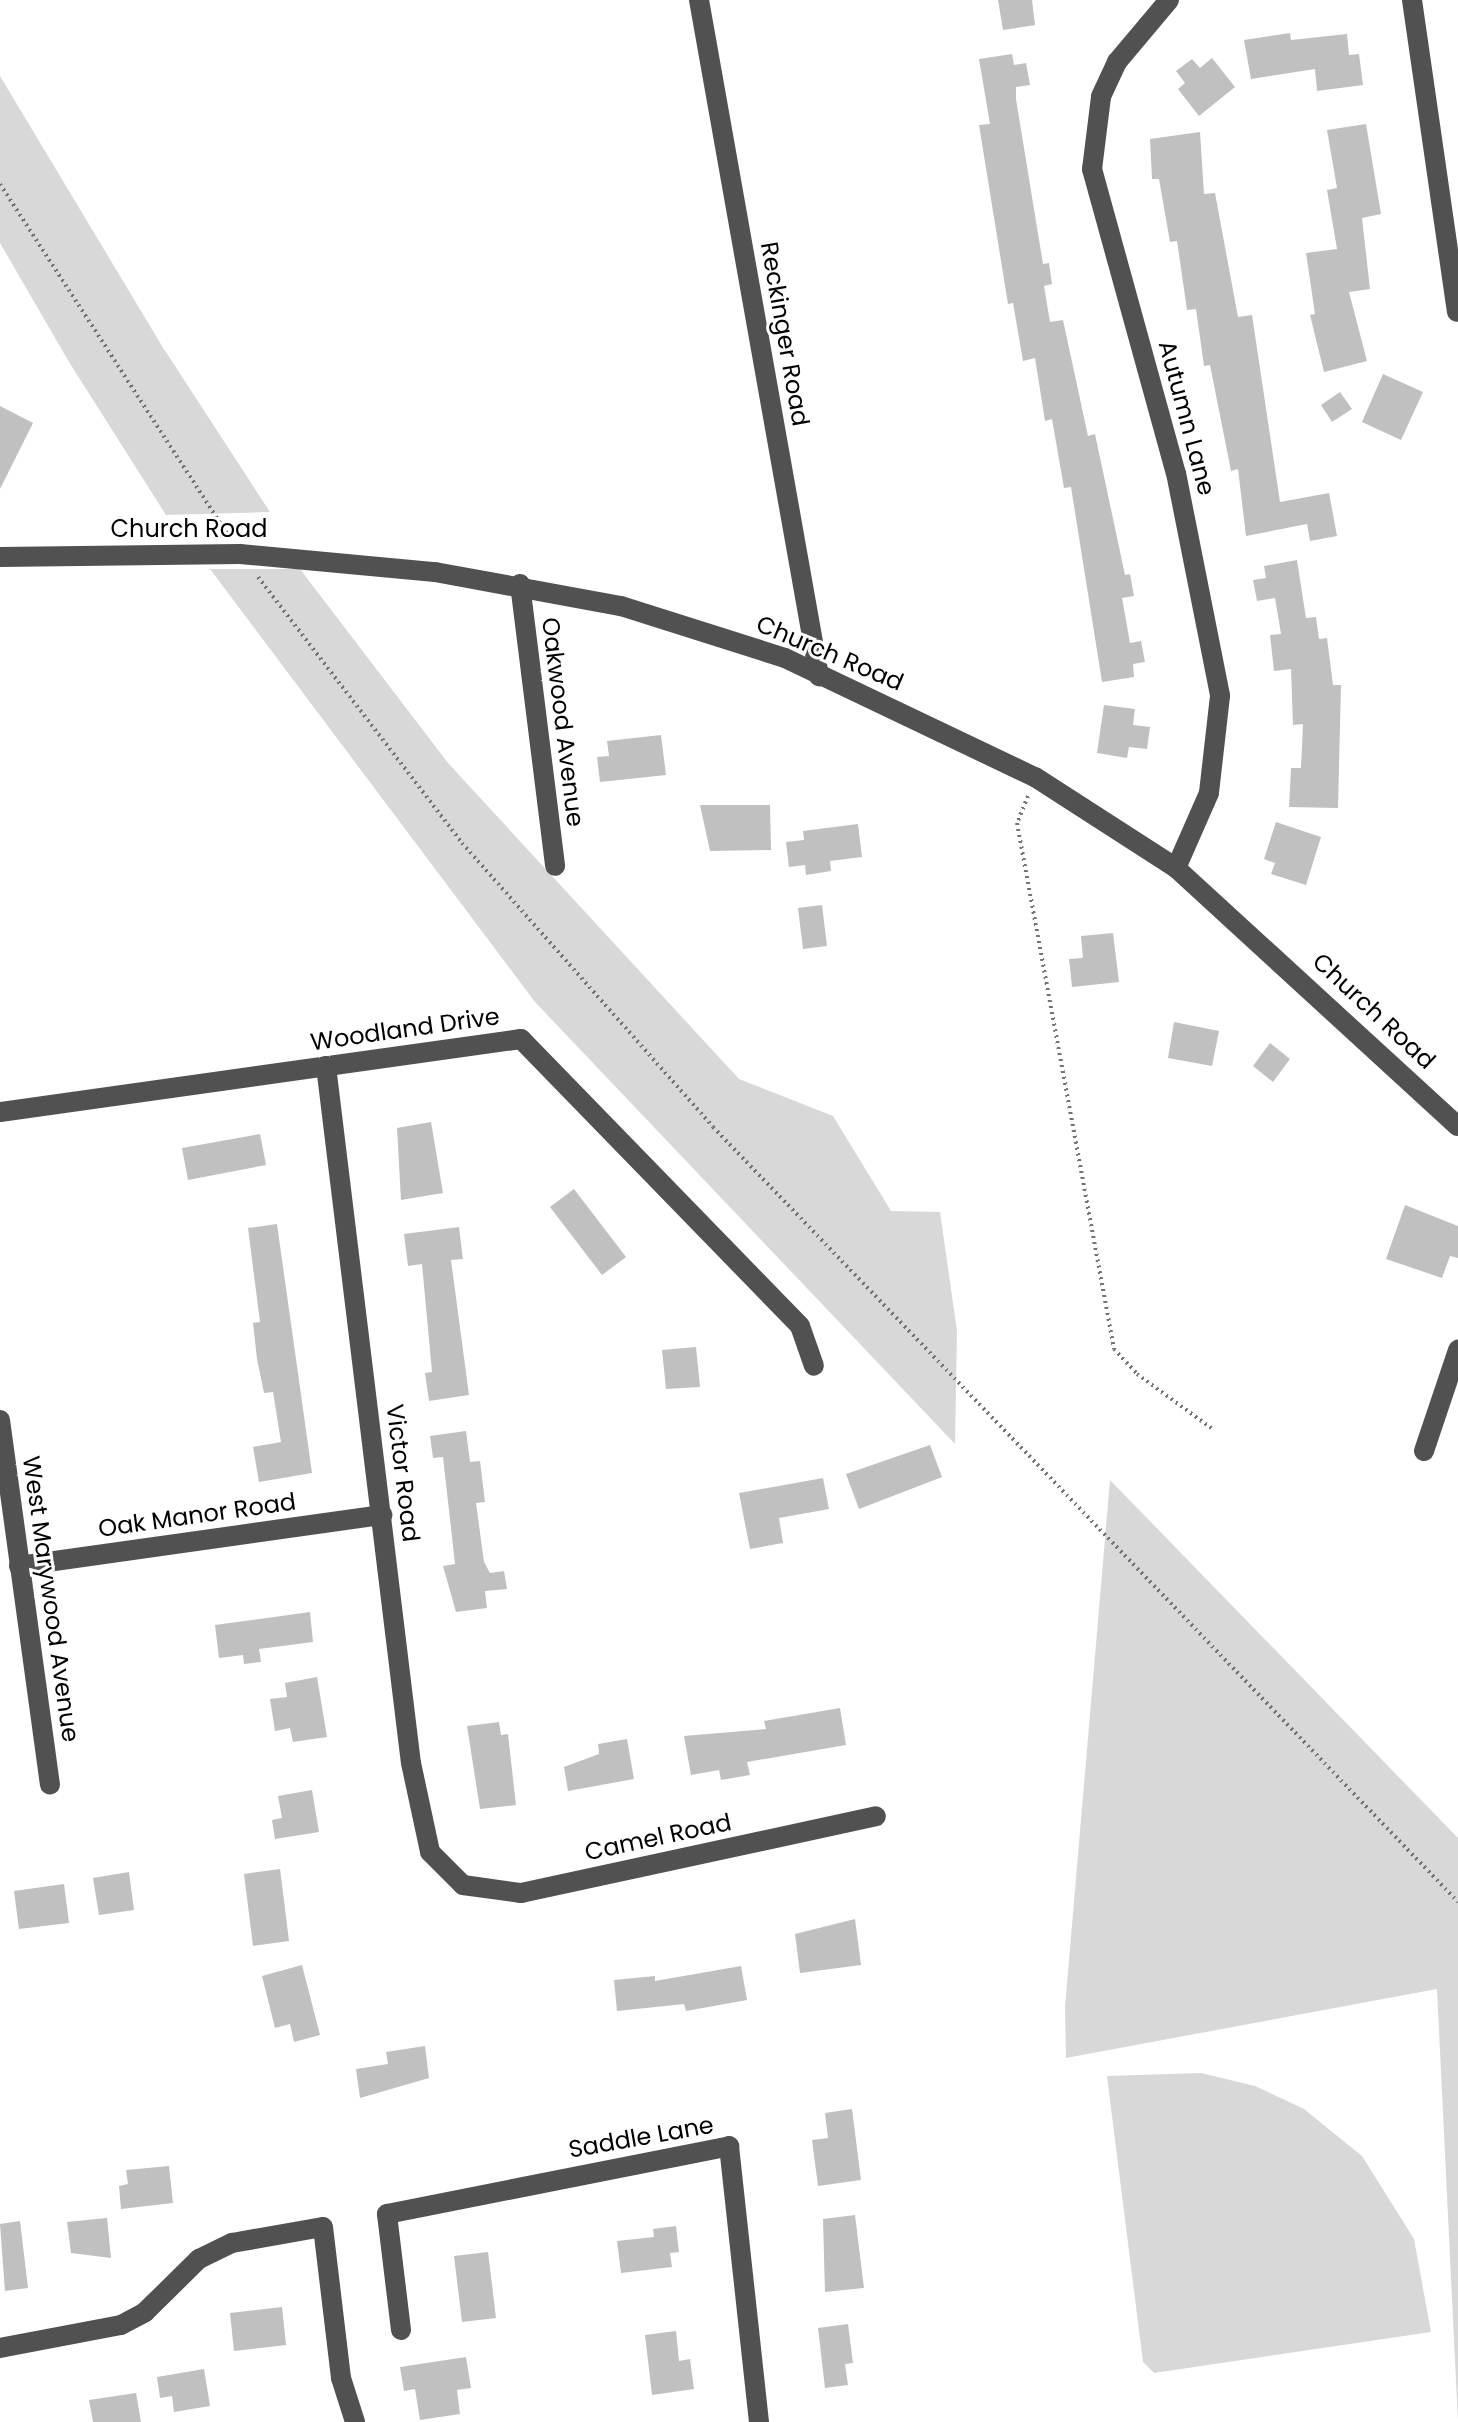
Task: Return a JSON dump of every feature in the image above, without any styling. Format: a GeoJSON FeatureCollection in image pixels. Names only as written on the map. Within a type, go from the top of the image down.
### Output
{"type":"FeatureCollection","features":[{"type":"Feature","properties":{"kind":"street","name":"Reckinger Road"},"geometry":{"type":"LineString","coordinates":[[699,0],[819,676]]}},
{"type":"Feature","properties":{"kind":"street"},"geometry":{"type":"LineString","coordinates":[[1412,0],[1457,312]]}},
{"type":"Feature","properties":{"kind":"street","name":"Autumn Lane"},"geometry":{"type":"LineString","coordinates":[[1162,1],[1117,62],[1101,97],[1092,169],[1176,473],[1220,696],[1209,793],[1176,868]]}},
{"type":"Feature","properties":{"kind":"street","name":"Church Road"},"geometry":{"type":"LineString","coordinates":[[0,557],[240,554],[520,584],[747,645],[1035,777],[1176,868],[1458,1126]]}},
{"type":"Feature","properties":{"kind":"street","name":"Oakwood Avenue"},"geometry":{"type":"LineString","coordinates":[[520,584],[555,866]]}},
{"type":"Feature","properties":{"kind":"street","name":"Woodland Drive"},"geometry":{"type":"LineString","coordinates":[[0,1112],[521,1039],[800,1326],[814,1366]]}},
{"type":"Feature","properties":{"kind":"street","name":"Victor Road"},"geometry":{"type":"LineString","coordinates":[[326,1066],[419,1822],[430,1852],[452,1877]]}},
{"type":"Feature","properties":{"kind":"street"},"geometry":{"type":"LineString","coordinates":[[1424,1451],[1458,1350]]}},
{"type":"Feature","properties":{"kind":"street","name":"West Marywood Avenue"},"geometry":{"type":"LineString","coordinates":[[0,1420],[50,1785]]}},
{"type":"Feature","properties":{"kind":"street","name":"Oak Manor Road"},"geometry":{"type":"LineString","coordinates":[[19,1566],[382,1515]]}},
{"type":"Feature","properties":{"kind":"street","name":"Camel Road"},"geometry":{"type":"LineString","coordinates":[[452,1877],[487,1892],[521,1893],[876,1816]]}},
{"type":"Feature","properties":{"kind":"street","name":"Saddle Lane"},"geometry":{"type":"LineString","coordinates":[[401,2330],[387,2214],[729,2146],[759,2422]]}},
{"type":"Feature","properties":{"kind":"street"},"geometry":{"type":"LineString","coordinates":[[0,2348],[121,2325],[145,2312],[199,2259],[243,2240],[323,2227],[337,2357],[355,2422]]}},
{"type":"Feature","properties":{"kind":"path"},"geometry":{"type":"LineString","coordinates":[[0,184],[240,554],[462,843],[713,1127],[1458,1902]]}},
{"type":"Feature","properties":{"kind":"path"},"geometry":{"type":"LineString","coordinates":[[1035,777],[1017,823],[1114,1349],[1137,1374],[1211,1428]]}},
{"type":"Feature","properties":{"kind":"shaded area"},"geometry":{"type":"Polygon","coordinates":[[[0,76],[162,346],[270,512],[166,515],[69,362],[0,243],[0,76]]]}},
{"type":"Feature","properties":{"kind":"shaded area"},"geometry":{"type":"Polygon","coordinates":[[[210,569],[300,569],[448,763],[739,1079],[833,1116],[891,1211],[940,1212],[957,1331],[955,1444],[535,1002],[210,569]]]}},
{"type":"Feature","properties":{"kind":"shaded area"},"geometry":{"type":"Polygon","coordinates":[[[1110,1480],[1458,1838],[1458,2422],[1437,1989],[1066,2058],[1065,2007],[1110,1480]]]}},
{"type":"Feature","properties":{"kind":"shaded area"},"geometry":{"type":"Polygon","coordinates":[[[1201,2073],[1255,2086],[1304,2109],[1362,2156],[1414,2239],[1431,2332],[1154,2373],[1143,2362],[1107,2076],[1201,2073]]]}},
{"type":"Feature","properties":{"kind":"building"},"geometry":{"type":"Polygon","coordinates":[[[998,0],[1032,0],[1035,25],[1003,30],[998,0]]]}},
{"type":"Feature","properties":{"kind":"building"},"geometry":{"type":"Polygon","coordinates":[[[1290,33],[1291,40],[1347,34],[1349,55],[1359,54],[1363,85],[1317,91],[1315,69],[1251,79],[1244,40],[1290,33]]]}},
{"type":"Feature","properties":{"kind":"building"},"geometry":{"type":"Polygon","coordinates":[[[1012,54],[1014,65],[1026,63],[1030,85],[1016,87],[1016,99],[1043,264],[1049,263],[1052,284],[1044,286],[1050,322],[1063,320],[1088,436],[1095,434],[1125,575],[1130,574],[1134,596],[1122,598],[1130,643],[1141,641],[1145,662],[1133,664],[1134,677],[1102,682],[1071,487],[1064,488],[1052,419],[1045,421],[1035,358],[1023,361],[1013,303],[1008,304],[979,125],[990,124],[979,59],[1012,54]]]}},
{"type":"Feature","properties":{"kind":"building"},"geometry":{"type":"Polygon","coordinates":[[[1212,58],[1235,87],[1199,116],[1178,89],[1185,83],[1176,71],[1192,59],[1200,68],[1212,58]]]}},
{"type":"Feature","properties":{"kind":"building"},"geometry":{"type":"Polygon","coordinates":[[[1366,124],[1381,214],[1362,218],[1370,289],[1349,292],[1367,361],[1324,372],[1310,315],[1315,314],[1306,253],[1337,249],[1327,190],[1337,188],[1327,130],[1366,124]]]}},
{"type":"Feature","properties":{"kind":"building"},"geometry":{"type":"Polygon","coordinates":[[[1200,132],[1204,194],[1215,193],[1238,317],[1252,315],[1280,502],[1329,493],[1337,536],[1310,541],[1307,524],[1246,536],[1238,469],[1231,471],[1210,365],[1204,366],[1196,309],[1187,310],[1177,241],[1170,242],[1159,179],[1152,179],[1150,139],[1200,132]]]}},
{"type":"Feature","properties":{"kind":"building"},"geometry":{"type":"Polygon","coordinates":[[[1383,374],[1423,392],[1401,440],[1362,422],[1383,374]]]}},
{"type":"Feature","properties":{"kind":"building"},"geometry":{"type":"Polygon","coordinates":[[[1340,392],[1352,409],[1332,422],[1321,405],[1340,392]]]}},
{"type":"Feature","properties":{"kind":"building"},"geometry":{"type":"Polygon","coordinates":[[[0,406],[33,423],[0,489],[0,406]]]}},
{"type":"Feature","properties":{"kind":"building"},"geometry":{"type":"Polygon","coordinates":[[[1297,560],[1306,618],[1316,617],[1319,639],[1327,638],[1333,685],[1341,685],[1338,808],[1289,807],[1291,768],[1301,768],[1303,724],[1293,725],[1291,669],[1274,671],[1270,635],[1281,634],[1275,598],[1257,601],[1253,580],[1266,578],[1264,566],[1297,560]]]}},
{"type":"Feature","properties":{"kind":"building"},"geometry":{"type":"Polygon","coordinates":[[[1104,705],[1135,709],[1133,725],[1150,727],[1147,749],[1129,747],[1127,758],[1097,753],[1104,705]]]}},
{"type":"Feature","properties":{"kind":"building"},"geometry":{"type":"Polygon","coordinates":[[[661,735],[666,775],[600,782],[597,757],[609,756],[607,741],[661,735]]]}},
{"type":"Feature","properties":{"kind":"building"},"geometry":{"type":"Polygon","coordinates":[[[700,805],[770,805],[771,850],[710,851],[700,805]]]}},
{"type":"Feature","properties":{"kind":"building"},"geometry":{"type":"Polygon","coordinates":[[[1276,822],[1321,837],[1306,885],[1271,874],[1275,863],[1264,859],[1276,822]]]}},
{"type":"Feature","properties":{"kind":"building"},"geometry":{"type":"Polygon","coordinates":[[[858,824],[862,857],[830,861],[831,871],[806,875],[805,865],[789,867],[786,842],[804,840],[803,831],[858,824]]]}},
{"type":"Feature","properties":{"kind":"building"},"geometry":{"type":"Polygon","coordinates":[[[822,905],[827,946],[803,949],[798,908],[822,905]]]}},
{"type":"Feature","properties":{"kind":"building"},"geometry":{"type":"Polygon","coordinates":[[[1113,933],[1119,982],[1072,987],[1069,959],[1083,958],[1081,936],[1113,933]]]}},
{"type":"Feature","properties":{"kind":"building"},"geometry":{"type":"Polygon","coordinates":[[[1174,1022],[1219,1031],[1212,1066],[1168,1058],[1174,1022]]]}},
{"type":"Feature","properties":{"kind":"building"},"geometry":{"type":"Polygon","coordinates":[[[1270,1043],[1290,1059],[1273,1082],[1253,1066],[1270,1043]]]}},
{"type":"Feature","properties":{"kind":"building"},"geometry":{"type":"Polygon","coordinates":[[[431,1122],[443,1193],[401,1200],[397,1128],[431,1122]]]}},
{"type":"Feature","properties":{"kind":"building"},"geometry":{"type":"Polygon","coordinates":[[[260,1134],[266,1165],[188,1180],[182,1148],[260,1134]]]}},
{"type":"Feature","properties":{"kind":"building"},"geometry":{"type":"Polygon","coordinates":[[[574,1189],[626,1257],[602,1275],[550,1207],[574,1189]]]}},
{"type":"Feature","properties":{"kind":"building"},"geometry":{"type":"Polygon","coordinates":[[[1405,1205],[1458,1226],[1458,1258],[1450,1256],[1442,1278],[1386,1259],[1405,1205]]]}},
{"type":"Feature","properties":{"kind":"building"},"geometry":{"type":"Polygon","coordinates":[[[277,1224],[312,1473],[259,1482],[253,1447],[281,1442],[273,1392],[264,1393],[257,1359],[253,1323],[260,1322],[248,1228],[277,1224]]]}},
{"type":"Feature","properties":{"kind":"building"},"geometry":{"type":"Polygon","coordinates":[[[459,1227],[463,1259],[451,1260],[469,1395],[429,1401],[425,1373],[432,1372],[422,1264],[408,1266],[404,1234],[459,1227]]]}},
{"type":"Feature","properties":{"kind":"building"},"geometry":{"type":"Polygon","coordinates":[[[696,1347],[700,1387],[666,1389],[662,1350],[696,1347]]]}},
{"type":"Feature","properties":{"kind":"building"},"geometry":{"type":"Polygon","coordinates":[[[466,1431],[470,1462],[480,1461],[485,1502],[476,1503],[484,1562],[490,1573],[504,1571],[507,1589],[485,1591],[487,1608],[456,1612],[443,1566],[455,1564],[443,1457],[433,1458],[430,1436],[466,1431]]]}},
{"type":"Feature","properties":{"kind":"building"},"geometry":{"type":"Polygon","coordinates":[[[930,1445],[942,1477],[859,1509],[846,1474],[930,1445]]]}},
{"type":"Feature","properties":{"kind":"building"},"geometry":{"type":"Polygon","coordinates":[[[823,1478],[829,1509],[779,1518],[783,1543],[750,1549],[739,1493],[823,1478]]]}},
{"type":"Feature","properties":{"kind":"building"},"geometry":{"type":"Polygon","coordinates":[[[310,1612],[313,1642],[259,1649],[261,1662],[244,1664],[243,1655],[219,1658],[215,1625],[310,1612]]]}},
{"type":"Feature","properties":{"kind":"building"},"geometry":{"type":"Polygon","coordinates":[[[317,1677],[327,1737],[293,1742],[290,1728],[275,1731],[270,1699],[287,1697],[285,1683],[317,1677]]]}},
{"type":"Feature","properties":{"kind":"building"},"geometry":{"type":"Polygon","coordinates":[[[840,1708],[846,1745],[747,1762],[750,1775],[721,1780],[719,1770],[691,1775],[684,1736],[766,1729],[764,1721],[840,1708]]]}},
{"type":"Feature","properties":{"kind":"building"},"geometry":{"type":"Polygon","coordinates":[[[499,1722],[501,1735],[508,1734],[516,1805],[480,1809],[467,1726],[499,1722]]]}},
{"type":"Feature","properties":{"kind":"building"},"geometry":{"type":"Polygon","coordinates":[[[627,1739],[634,1779],[568,1791],[564,1767],[599,1754],[598,1744],[627,1739]]]}},
{"type":"Feature","properties":{"kind":"building"},"geometry":{"type":"Polygon","coordinates":[[[312,1790],[319,1832],[275,1839],[272,1820],[282,1818],[278,1796],[312,1790]]]}},
{"type":"Feature","properties":{"kind":"building"},"geometry":{"type":"Polygon","coordinates":[[[280,1869],[289,1941],[253,1946],[244,1874],[280,1869]]]}},
{"type":"Feature","properties":{"kind":"building"},"geometry":{"type":"Polygon","coordinates":[[[129,1872],[134,1910],[99,1915],[93,1878],[129,1872]]]}},
{"type":"Feature","properties":{"kind":"building"},"geometry":{"type":"Polygon","coordinates":[[[64,1884],[69,1923],[19,1929],[14,1891],[64,1884]]]}},
{"type":"Feature","properties":{"kind":"building"},"geometry":{"type":"Polygon","coordinates":[[[855,1919],[861,1965],[800,1973],[795,1934],[855,1919]]]}},
{"type":"Feature","properties":{"kind":"building"},"geometry":{"type":"Polygon","coordinates":[[[302,1965],[320,2035],[294,2042],[290,2024],[275,2028],[262,1976],[302,1965]]]}},
{"type":"Feature","properties":{"kind":"building"},"geometry":{"type":"Polygon","coordinates":[[[741,1966],[747,2000],[686,2011],[684,2004],[617,2011],[614,1980],[655,1976],[655,1981],[741,1966]]]}},
{"type":"Feature","properties":{"kind":"building"},"geometry":{"type":"Polygon","coordinates":[[[425,2046],[429,2078],[360,2098],[356,2069],[388,2064],[386,2052],[425,2046]]]}},
{"type":"Feature","properties":{"kind":"building"},"geometry":{"type":"Polygon","coordinates":[[[852,2109],[861,2180],[818,2186],[812,2140],[828,2138],[825,2113],[852,2109]]]}},
{"type":"Feature","properties":{"kind":"building"},"geometry":{"type":"Polygon","coordinates":[[[169,2166],[173,2203],[121,2209],[119,2186],[128,2184],[126,2170],[169,2166]]]}},
{"type":"Feature","properties":{"kind":"building"},"geometry":{"type":"Polygon","coordinates":[[[855,2215],[864,2288],[825,2292],[823,2219],[855,2215]]]}},
{"type":"Feature","properties":{"kind":"building"},"geometry":{"type":"Polygon","coordinates":[[[107,2218],[111,2258],[71,2253],[67,2222],[107,2218]]]}},
{"type":"Feature","properties":{"kind":"building"},"geometry":{"type":"Polygon","coordinates":[[[20,2221],[28,2288],[5,2291],[0,2224],[20,2221]]]}},
{"type":"Feature","properties":{"kind":"building"},"geometry":{"type":"Polygon","coordinates":[[[676,2226],[679,2252],[670,2253],[672,2267],[621,2273],[617,2241],[654,2237],[653,2229],[676,2226]]]}},
{"type":"Feature","properties":{"kind":"building"},"geometry":{"type":"Polygon","coordinates":[[[488,2252],[496,2318],[462,2322],[454,2256],[488,2252]]]}},
{"type":"Feature","properties":{"kind":"building"},"geometry":{"type":"Polygon","coordinates":[[[282,2307],[286,2345],[234,2351],[230,2313],[282,2307]]]}},
{"type":"Feature","properties":{"kind":"building"},"geometry":{"type":"Polygon","coordinates":[[[848,2324],[853,2363],[845,2364],[848,2385],[825,2388],[818,2328],[848,2324]]]}},
{"type":"Feature","properties":{"kind":"building"},"geometry":{"type":"Polygon","coordinates":[[[676,2331],[679,2361],[690,2359],[694,2389],[652,2395],[645,2335],[676,2331]]]}},
{"type":"Feature","properties":{"kind":"building"},"geometry":{"type":"Polygon","coordinates":[[[466,2357],[471,2388],[457,2390],[460,2414],[420,2420],[415,2389],[404,2391],[400,2367],[466,2357]]]}},
{"type":"Feature","properties":{"kind":"building"},"geometry":{"type":"Polygon","coordinates":[[[204,2369],[210,2406],[174,2412],[172,2396],[160,2398],[157,2377],[204,2369]]]}},
{"type":"Feature","properties":{"kind":"building"},"geometry":{"type":"Polygon","coordinates":[[[136,2393],[141,2422],[93,2422],[89,2400],[136,2393]]]}}]}
